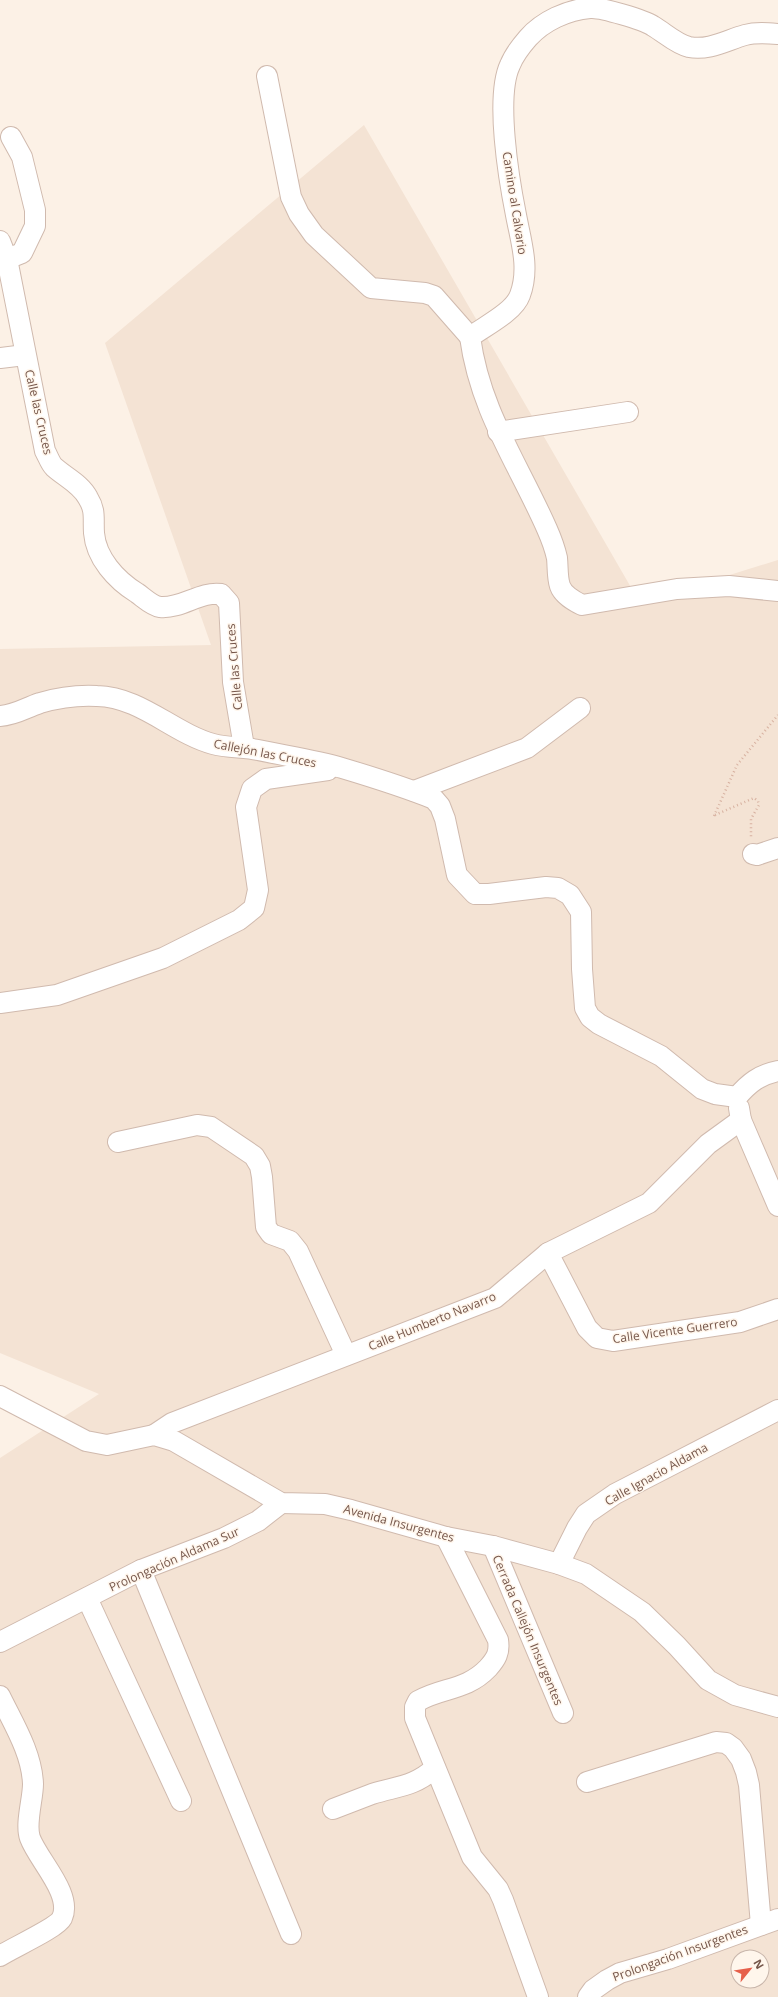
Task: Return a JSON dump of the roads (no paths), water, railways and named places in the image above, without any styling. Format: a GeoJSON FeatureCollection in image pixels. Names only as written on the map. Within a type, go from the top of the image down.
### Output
{"type":"FeatureCollection","features":[{"type":"Feature","properties":{"kind":"street","name":"Camino al Calvario"},"geometry":{"type":"LineString","coordinates":[[470,337],[508,311],[520,296],[526,274],[524,253],[512,198],[504,132],[505,82],[510,66],[522,45],[534,31],[557,16],[587,4],[652,25],[672,40],[688,47],[699,48],[710,46],[746,35],[778,34]]}},
{"type":"Feature","properties":{"kind":"street"},"geometry":{"type":"LineString","coordinates":[[266,76],[291,197],[299,214],[314,235],[371,288],[425,293],[434,296],[470,337],[482,394],[498,432],[548,530],[557,557],[560,586],[570,599],[582,605],[677,589],[729,586],[778,591]]}},
{"type":"Feature","properties":{"kind":"street"},"geometry":{"type":"LineString","coordinates":[[3,250],[22,253],[35,226],[35,210],[22,157],[11,137]]}},
{"type":"Feature","properties":{"kind":"street","name":"Calle las Cruces"},"geometry":{"type":"LineString","coordinates":[[3,250],[45,451],[53,466],[77,485],[87,496],[95,510],[94,534],[98,550],[106,565],[127,587],[158,607],[175,606],[213,593],[222,594],[229,603],[233,682],[244,747]]}},
{"type":"Feature","properties":{"kind":"street"},"geometry":{"type":"LineString","coordinates":[[0,358],[25,355]]}},
{"type":"Feature","properties":{"kind":"street"},"geometry":{"type":"LineString","coordinates":[[498,432],[628,412]]}},
{"type":"Feature","properties":{"kind":"street","name":"Callejón las Cruces"},"geometry":{"type":"LineString","coordinates":[[0,716],[12,716],[39,703],[60,698],[96,695],[112,697],[144,709],[165,720],[184,733],[214,744],[244,747],[341,768],[414,791],[434,799],[440,806],[445,819],[457,875],[475,894],[489,894],[546,887],[558,888],[570,895],[575,901],[581,912],[582,969],[585,1008],[590,1016],[599,1024],[661,1056],[702,1089],[715,1094],[737,1098]]}},
{"type":"Feature","properties":{"kind":"street"},"geometry":{"type":"LineString","coordinates":[[414,791],[527,748],[580,708]]}},
{"type":"Feature","properties":{"kind":"street"},"geometry":{"type":"LineString","coordinates":[[0,1003],[57,995],[163,958],[239,920],[254,908],[258,890],[246,807],[252,790],[266,779],[341,768]]}},
{"type":"Feature","properties":{"kind":"street"},"geometry":{"type":"LineString","coordinates":[[753,854],[757,855],[778,848]]}},
{"type":"Feature","properties":{"kind":"street"},"geometry":{"type":"LineString","coordinates":[[778,1071],[763,1074],[748,1083],[737,1098],[741,1120],[778,1206]]}},
{"type":"Feature","properties":{"kind":"street","name":"Calle Humberto Navarro"},"geometry":{"type":"LineString","coordinates":[[154,1435],[172,1423],[495,1298],[548,1253],[649,1203],[708,1144],[741,1120]]}},
{"type":"Feature","properties":{"kind":"street"},"geometry":{"type":"LineString","coordinates":[[118,1142],[197,1125],[211,1127],[254,1156],[260,1166],[262,1177],[266,1227],[271,1234],[290,1242],[298,1251],[346,1356]]}},
{"type":"Feature","properties":{"kind":"street","name":"Calle Vicente Guerrero"},"geometry":{"type":"LineString","coordinates":[[548,1253],[588,1328],[597,1338],[613,1341],[740,1322],[778,1309]]}},
{"type":"Feature","properties":{"kind":"street","name":"Avenida Insurgentes"},"geometry":{"type":"LineString","coordinates":[[0,1396],[86,1441],[107,1445],[154,1435],[174,1441],[281,1503],[325,1504],[351,1510],[446,1537],[493,1546],[559,1564],[586,1574],[642,1612],[677,1646],[708,1680],[735,1695],[778,1707]]}},
{"type":"Feature","properties":{"kind":"street","name":"Calle Ignacio Aldama"},"geometry":{"type":"LineString","coordinates":[[559,1564],[577,1528],[586,1514],[615,1494],[778,1410]]}},
{"type":"Feature","properties":{"kind":"street","name":"Prolongación Aldama Sur"},"geometry":{"type":"LineString","coordinates":[[0,1642],[141,1570],[224,1538],[258,1521],[281,1503]]}},
{"type":"Feature","properties":{"kind":"street"},"geometry":{"type":"LineString","coordinates":[[446,1537],[498,1640],[500,1649],[496,1659],[470,1682],[418,1701],[415,1707],[415,1718],[434,1768],[472,1857],[498,1890],[503,1900],[538,1997]]}},
{"type":"Feature","properties":{"kind":"street","name":"Cerrada Callejón Insurgentes"},"geometry":{"type":"LineString","coordinates":[[493,1546],[563,1714]]}},
{"type":"Feature","properties":{"kind":"street"},"geometry":{"type":"LineString","coordinates":[[141,1570],[291,1934]]}},
{"type":"Feature","properties":{"kind":"street"},"geometry":{"type":"LineString","coordinates":[[87,1598],[181,1802]]}},
{"type":"Feature","properties":{"kind":"street"},"geometry":{"type":"LineString","coordinates":[[0,1696],[30,1763],[32,1784],[28,1826],[30,1838],[61,1893],[64,1912],[61,1920],[0,1956]]}},
{"type":"Feature","properties":{"kind":"street"},"geometry":{"type":"LineString","coordinates":[[587,1782],[710,1744],[726,1743],[733,1748],[741,1759],[749,1785],[769,1922]]}},
{"type":"Feature","properties":{"kind":"street"},"geometry":{"type":"LineString","coordinates":[[334,1809],[372,1794],[423,1779],[434,1768]]}},
{"type":"Feature","properties":{"kind":"street","name":"Prolongación Insurgentes"},"geometry":{"type":"LineString","coordinates":[[588,1997],[593,1990],[620,1973],[668,1959],[769,1922]]}}]}
